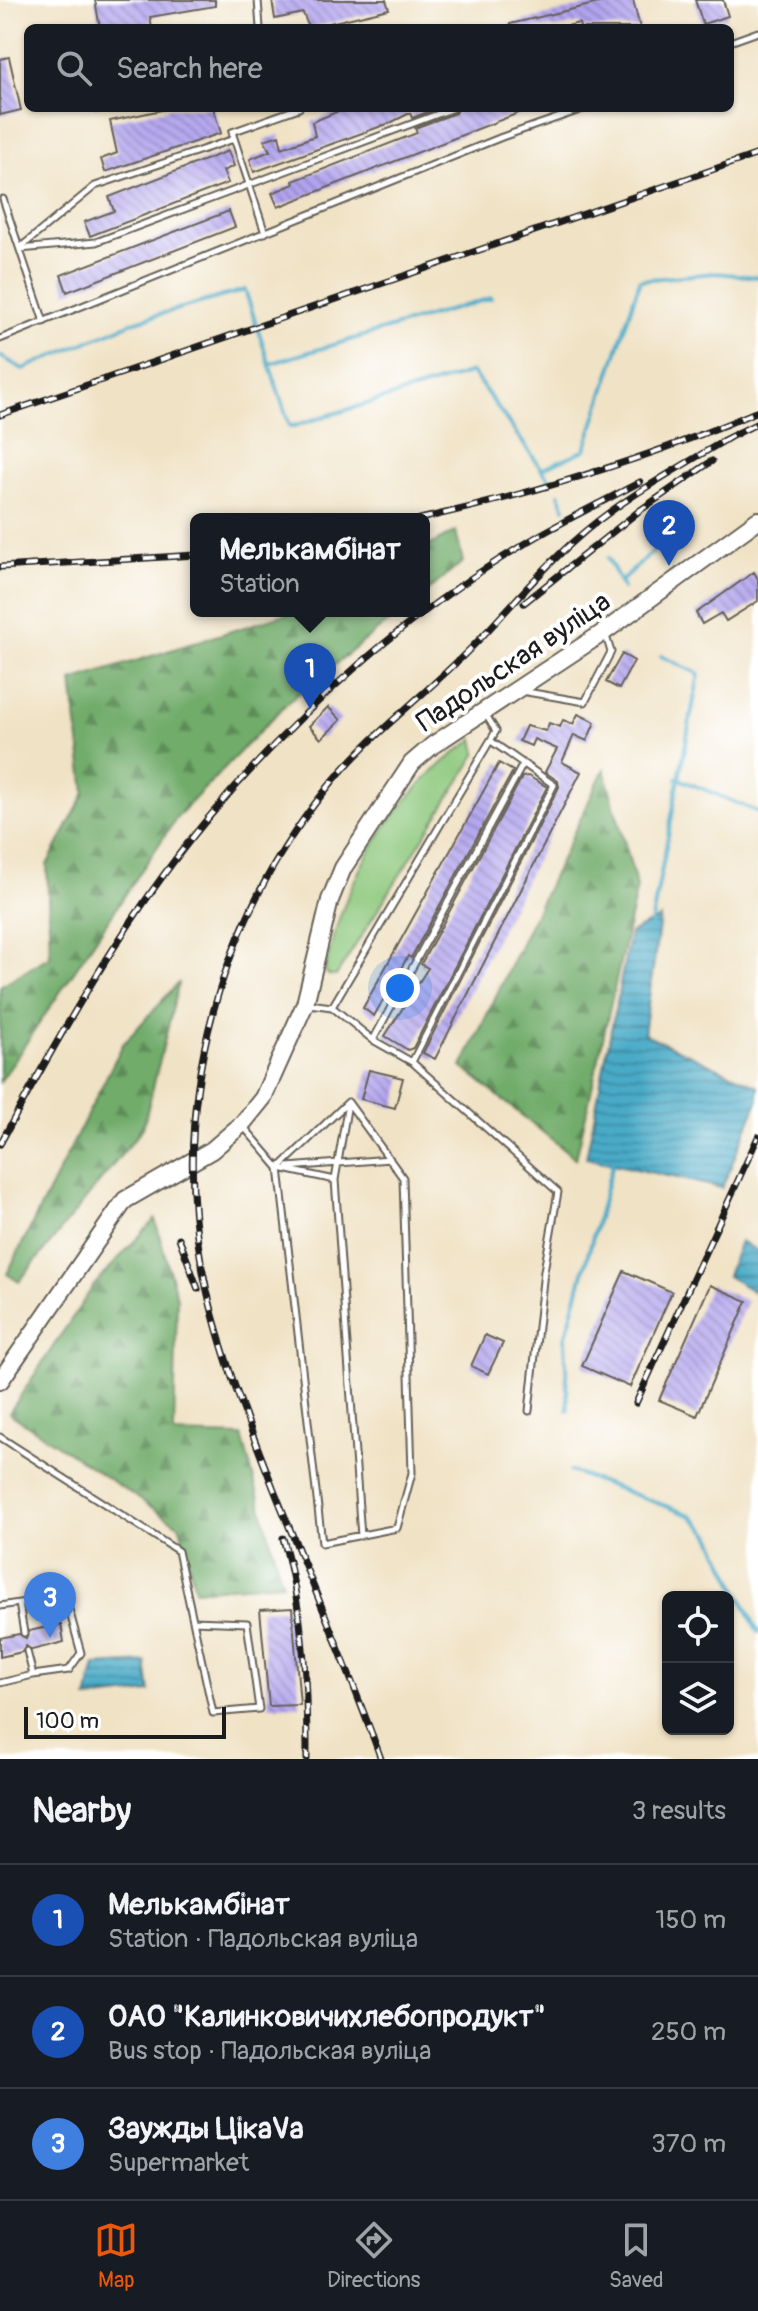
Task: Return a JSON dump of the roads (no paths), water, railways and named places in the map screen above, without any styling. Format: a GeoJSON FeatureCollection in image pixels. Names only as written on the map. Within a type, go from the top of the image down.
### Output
{"type":"FeatureCollection","features":[{"type":"Feature","properties":{"kind":"main road","name":"Падольская вуліца"},"geometry":{"type":"LineString","coordinates":[[0,1381],[125,1200],[212,1150],[242,1124],[276,1074],[305,1004],[330,900],[343,868],[412,763],[604,632],[758,520]]}},
{"type":"Feature","properties":{"kind":"lane"},"geometry":{"type":"LineString","coordinates":[[258,0],[260,24]]}},
{"type":"Feature","properties":{"kind":"lane"},"geometry":{"type":"LineString","coordinates":[[734,41],[758,32]]}},
{"type":"Feature","properties":{"kind":"lane"},"geometry":{"type":"LineString","coordinates":[[265,233],[232,132],[288,112]]}},
{"type":"Feature","properties":{"kind":"lane"},"geometry":{"type":"LineString","coordinates":[[20,249],[96,242],[443,112]]}},
{"type":"Feature","properties":{"kind":"lane"},"geometry":{"type":"LineString","coordinates":[[0,339],[502,137],[574,112]]}},
{"type":"Feature","properties":{"kind":"lane"},"geometry":{"type":"LineString","coordinates":[[20,249],[95,186],[234,139]]}},
{"type":"Feature","properties":{"kind":"lane"},"geometry":{"type":"LineString","coordinates":[[3,199],[44,322]]}},
{"type":"Feature","properties":{"kind":"lane"},"geometry":{"type":"LineString","coordinates":[[516,690],[585,702],[611,652],[604,632]]}},
{"type":"Feature","properties":{"kind":"lane"},"geometry":{"type":"LineString","coordinates":[[332,1007],[491,741],[496,731],[484,711]]}},
{"type":"Feature","properties":{"kind":"lane"},"geometry":{"type":"LineString","coordinates":[[412,1062],[554,785],[491,741]]}},
{"type":"Feature","properties":{"kind":"lane"},"geometry":{"type":"LineString","coordinates":[[373,1040],[523,764]]}},
{"type":"Feature","properties":{"kind":"lane"},"geometry":{"type":"LineString","coordinates":[[305,1004],[332,1007],[373,1040],[412,1062],[558,1192],[544,1271],[529,1411]]}},
{"type":"Feature","properties":{"kind":"lane"},"geometry":{"type":"LineString","coordinates":[[242,1124],[279,1168],[322,1543],[361,1536],[397,1528],[412,1473],[403,1178],[348,1102]]}},
{"type":"Feature","properties":{"kind":"lane"},"geometry":{"type":"LineString","coordinates":[[279,1168],[348,1102]]}},
{"type":"Feature","properties":{"kind":"lane"},"geometry":{"type":"LineString","coordinates":[[348,1102],[335,1180],[361,1536]]}},
{"type":"Feature","properties":{"kind":"lane"},"geometry":{"type":"LineString","coordinates":[[279,1168],[390,1159]]}},
{"type":"Feature","properties":{"kind":"lane"},"geometry":{"type":"LineString","coordinates":[[279,1168],[335,1180]]}},
{"type":"Feature","properties":{"kind":"lane"},"geometry":{"type":"LineString","coordinates":[[0,1437],[178,1551],[193,1621],[213,1713],[259,1709],[247,1623],[193,1621]]}},
{"type":"Feature","properties":{"kind":"lane"},"geometry":{"type":"LineString","coordinates":[[0,1606],[58,1598],[67,1602],[81,1653],[69,1670],[0,1683]]}},
{"type":"Feature","properties":{"kind":"lane"},"geometry":{"type":"LineString","coordinates":[[19,1603],[24,1633]]}},
{"type":"Feature","properties":{"kind":"lane"},"geometry":{"type":"LineString","coordinates":[[27,1651],[33,1675]]}},
{"type":"Feature","properties":{"kind":"water"},"geometry":{"type":"Polygon","coordinates":[[[660,918],[644,1034],[758,1086],[758,1101],[722,1188],[586,1158],[630,933],[660,918]]]}},
{"type":"Feature","properties":{"kind":"water"},"geometry":{"type":"Polygon","coordinates":[[[740,1241],[758,1251],[758,1294],[727,1276],[740,1241]]]}},
{"type":"Feature","properties":{"kind":"water"},"geometry":{"type":"Polygon","coordinates":[[[146,1662],[150,1692],[87,1699],[95,1665],[146,1662]]]}},
{"type":"Feature","properties":{"kind":"waterway"},"geometry":{"type":"LineString","coordinates":[[541,469],[585,450],[640,280],[715,273],[758,277]]}},
{"type":"Feature","properties":{"kind":"waterway"},"geometry":{"type":"LineString","coordinates":[[0,356],[23,369],[136,321],[245,290],[290,427],[472,372],[549,479]]}},
{"type":"Feature","properties":{"kind":"waterway"},"geometry":{"type":"LineString","coordinates":[[269,364],[491,298]]}},
{"type":"Feature","properties":{"kind":"waterway"},"geometry":{"type":"LineString","coordinates":[[559,494],[565,508]]}},
{"type":"Feature","properties":{"kind":"waterway"},"geometry":{"type":"LineString","coordinates":[[620,582],[661,544]]}},
{"type":"Feature","properties":{"kind":"waterway"},"geometry":{"type":"LineString","coordinates":[[608,558],[623,588]]}},
{"type":"Feature","properties":{"kind":"waterway"},"geometry":{"type":"LineString","coordinates":[[651,925],[699,674],[661,656]]}},
{"type":"Feature","properties":{"kind":"waterway"},"geometry":{"type":"LineString","coordinates":[[677,778],[758,812]]}},
{"type":"Feature","properties":{"kind":"waterway"},"geometry":{"type":"LineString","coordinates":[[568,1410],[565,1339],[614,1159]]}},
{"type":"Feature","properties":{"kind":"waterway"},"geometry":{"type":"LineString","coordinates":[[570,1471],[690,1515],[710,1534],[758,1632]]}},
{"type":"Feature","properties":{"kind":"railway"},"geometry":{"type":"LineString","coordinates":[[0,415],[758,154]]}},
{"type":"Feature","properties":{"kind":"railway"},"geometry":{"type":"LineString","coordinates":[[430,517],[592,473],[758,411]]}},
{"type":"Feature","properties":{"kind":"railway"},"geometry":{"type":"LineString","coordinates":[[722,441],[758,423]]}},
{"type":"Feature","properties":{"kind":"railway"},"geometry":{"type":"LineString","coordinates":[[381,1759],[241,1404],[207,1290],[193,1198],[193,1135],[200,1072],[214,1010],[233,950],[259,893],[291,838],[343,769],[464,655],[574,541],[630,498],[732,436]]}},
{"type":"Feature","properties":{"kind":"railway"},"geometry":{"type":"LineString","coordinates":[[524,603],[639,511],[712,461]]}},
{"type":"Feature","properties":{"kind":"railway"},"geometry":{"type":"LineString","coordinates":[[430,608],[538,536],[640,482]]}},
{"type":"Feature","properties":{"kind":"railway"},"geometry":{"type":"LineString","coordinates":[[0,567],[190,555]]}},
{"type":"Feature","properties":{"kind":"railway"},"geometry":{"type":"LineString","coordinates":[[0,1144],[120,938],[204,823],[317,702],[417,617]]}},
{"type":"Feature","properties":{"kind":"railway"},"geometry":{"type":"LineString","coordinates":[[636,1403],[758,1137]]}},
{"type":"Feature","properties":{"kind":"railway"},"geometry":{"type":"LineString","coordinates":[[179,1238],[198,1289]]}},
{"type":"Feature","properties":{"kind":"railway"},"geometry":{"type":"LineString","coordinates":[[283,1538],[296,1593],[303,1647],[307,1759]]}},
{"type":"Feature","properties":{"kind":"place","name":"ОАО \"Калинковичихлебопродукт\""},"geometry":{"type":"Point","coordinates":[669,566]}},
{"type":"Feature","properties":{"kind":"place","name":"Мелькамбінат"},"geometry":{"type":"Point","coordinates":[310,709]}},
{"type":"Feature","properties":{"kind":"place","name":"Заужды ЦікаVа"},"geometry":{"type":"Point","coordinates":[50,1638]}}]}
